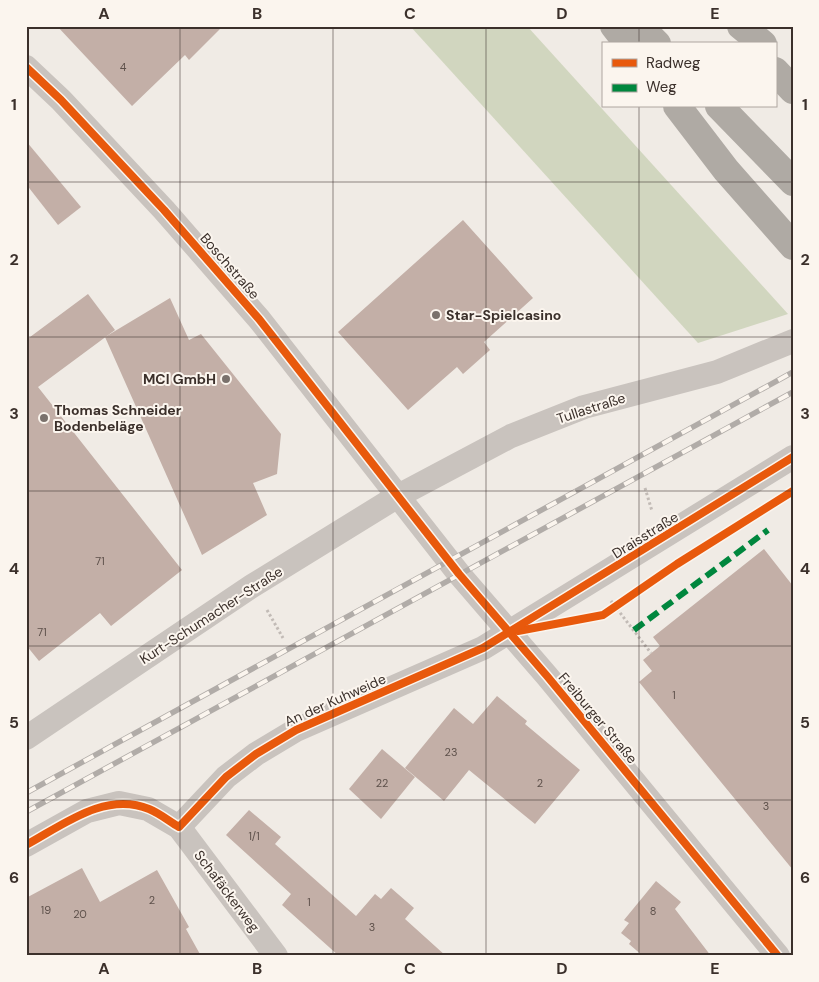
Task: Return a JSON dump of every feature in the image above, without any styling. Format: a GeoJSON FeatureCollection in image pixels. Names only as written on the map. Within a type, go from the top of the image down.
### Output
{"type":"FeatureCollection","features":[{"type":"Feature","properties":{"kind":"highway"},"geometry":{"type":"LineString","coordinates":[[614,26],[626,42]]}},
{"type":"Feature","properties":{"kind":"highway"},"geometry":{"type":"LineString","coordinates":[[639,26],[655,42]]}},
{"type":"Feature","properties":{"kind":"highway"},"geometry":{"type":"LineString","coordinates":[[733,26],[747,42]]}},
{"type":"Feature","properties":{"kind":"highway"},"geometry":{"type":"LineString","coordinates":[[741,26],[761,42]]}},
{"type":"Feature","properties":{"kind":"highway"},"geometry":{"type":"LineString","coordinates":[[776,55],[793,68]]}},
{"type":"Feature","properties":{"kind":"highway"},"geometry":{"type":"LineString","coordinates":[[776,72],[793,90]]}},
{"type":"Feature","properties":{"kind":"highway"},"geometry":{"type":"LineString","coordinates":[[679,108],[726,170],[793,246]]}},
{"type":"Feature","properties":{"kind":"highway"},"geometry":{"type":"LineString","coordinates":[[721,108],[793,182]]}},
{"type":"Feature","properties":{"kind":"street","name":"Boschstraße"},"geometry":{"type":"LineString","coordinates":[[26,68],[61,100],[212,264],[259,318],[398,496]]}},
{"type":"Feature","properties":{"kind":"street","name":"Tullastraße"},"geometry":{"type":"LineString","coordinates":[[398,496],[511,436],[584,407],[716,372],[793,341]]}},
{"type":"Feature","properties":{"kind":"street","name":"Draisstraße"},"geometry":{"type":"LineString","coordinates":[[511,633],[793,457]]}},
{"type":"Feature","properties":{"kind":"street","name":"Freiburger Straße"},"geometry":{"type":"LineString","coordinates":[[398,496],[459,574],[511,633],[778,956]]}},
{"type":"Feature","properties":{"kind":"street","name":"Kurt-Schumacher-Straße"},"geometry":{"type":"LineString","coordinates":[[26,738],[252,586],[398,496]]}},
{"type":"Feature","properties":{"kind":"street","name":"An der Kuhweide"},"geometry":{"type":"LineString","coordinates":[[179,827],[226,777],[256,754],[296,730],[483,648],[511,633]]}},
{"type":"Feature","properties":{"kind":"street"},"geometry":{"type":"LineString","coordinates":[[26,844],[86,811],[119,803],[148,809],[179,827]]}},
{"type":"Feature","properties":{"kind":"street","name":"Schafäckerweg"},"geometry":{"type":"LineString","coordinates":[[179,827],[276,956]]}},
{"type":"Feature","properties":{"kind":"path"},"geometry":{"type":"LineString","coordinates":[[594,582],[651,653]]}},
{"type":"Feature","properties":{"kind":"green space"},"geometry":{"type":"Polygon","coordinates":[[[410,26],[527,26],[788,314],[698,343],[410,26]]]}},
{"type":"Feature","properties":{"kind":"building"},"geometry":{"type":"Polygon","coordinates":[[[57,26],[223,26],[189,60],[185,55],[132,106],[57,26]]]}},
{"type":"Feature","properties":{"kind":"building"},"geometry":{"type":"Polygon","coordinates":[[[26,141],[81,207],[58,225],[26,184],[26,141]]]}},
{"type":"Feature","properties":{"kind":"building","name":"Star-Spielcasino"},"geometry":{"type":"Polygon","coordinates":[[[463,220],[533,298],[484,342],[490,350],[463,374],[457,367],[408,410],[338,332],[463,220]]]}},
{"type":"Feature","properties":{"kind":"building"},"geometry":{"type":"Polygon","coordinates":[[[88,294],[115,330],[38,387],[182,570],[111,626],[100,613],[39,661],[26,645],[26,340],[88,294]]]}},
{"type":"Feature","properties":{"kind":"building"},"geometry":{"type":"Polygon","coordinates":[[[170,298],[189,340],[201,334],[281,434],[277,474],[253,483],[267,515],[202,555],[105,337],[170,298]]]}},
{"type":"Feature","properties":{"kind":"building"},"geometry":{"type":"Polygon","coordinates":[[[764,549],[793,586],[793,870],[639,682],[652,671],[643,660],[660,646],[653,637],[764,549]]]}},
{"type":"Feature","properties":{"kind":"building"},"geometry":{"type":"Polygon","coordinates":[[[497,696],[527,721],[525,724],[580,770],[535,824],[469,770],[444,801],[405,768],[454,708],[473,724],[497,696]]]}},
{"type":"Feature","properties":{"kind":"building"},"geometry":{"type":"Polygon","coordinates":[[[382,749],[415,777],[381,819],[349,789],[382,749]]]}},
{"type":"Feature","properties":{"kind":"building"},"geometry":{"type":"Polygon","coordinates":[[[249,810],[281,837],[275,844],[356,916],[375,894],[381,899],[391,888],[414,908],[405,919],[446,956],[339,956],[282,905],[291,894],[226,835],[249,810]]]}},
{"type":"Feature","properties":{"kind":"building"},"geometry":{"type":"Polygon","coordinates":[[[82,868],[100,902],[157,870],[189,927],[186,929],[201,956],[26,956],[26,898],[82,868]]]}},
{"type":"Feature","properties":{"kind":"building"},"geometry":{"type":"Polygon","coordinates":[[[656,881],[681,902],[675,909],[711,956],[643,956],[629,944],[631,941],[621,933],[629,923],[624,920],[656,881]]]}},
{"type":"Feature","properties":{"kind":"railway"},"geometry":{"type":"LineString","coordinates":[[26,793],[793,372]]}},
{"type":"Feature","properties":{"kind":"railway"},"geometry":{"type":"LineString","coordinates":[[26,812],[793,392]]}},
{"type":"Feature","properties":{"kind":"marked path"},"geometry":{"type":"LineString","coordinates":[[634,630],[768,530]]}},
{"type":"Feature","properties":{"kind":"cycle path"},"geometry":{"type":"LineString","coordinates":[[26,67],[61,100],[164,210],[259,319],[459,574],[547,676],[778,956]]}},
{"type":"Feature","properties":{"kind":"cycle path"},"geometry":{"type":"LineString","coordinates":[[26,845],[85,813],[116,804],[133,805],[149,809],[179,827],[226,777],[256,754],[296,730],[483,648],[793,457]]}},
{"type":"Feature","properties":{"kind":"cycle path"},"geometry":{"type":"LineString","coordinates":[[518,631],[603,615],[677,564],[793,491]]}},
{"type":"Feature","properties":{"kind":"place","name":"Star-Spielcasino"},"geometry":{"type":"Point","coordinates":[436,315]}},
{"type":"Feature","properties":{"kind":"place","name":"MCI GmbH"},"geometry":{"type":"Point","coordinates":[226,379]}},
{"type":"Feature","properties":{"kind":"place","name":"Thomas Schneider Bodenbeläge"},"geometry":{"type":"Point","coordinates":[44,418]}}]}
